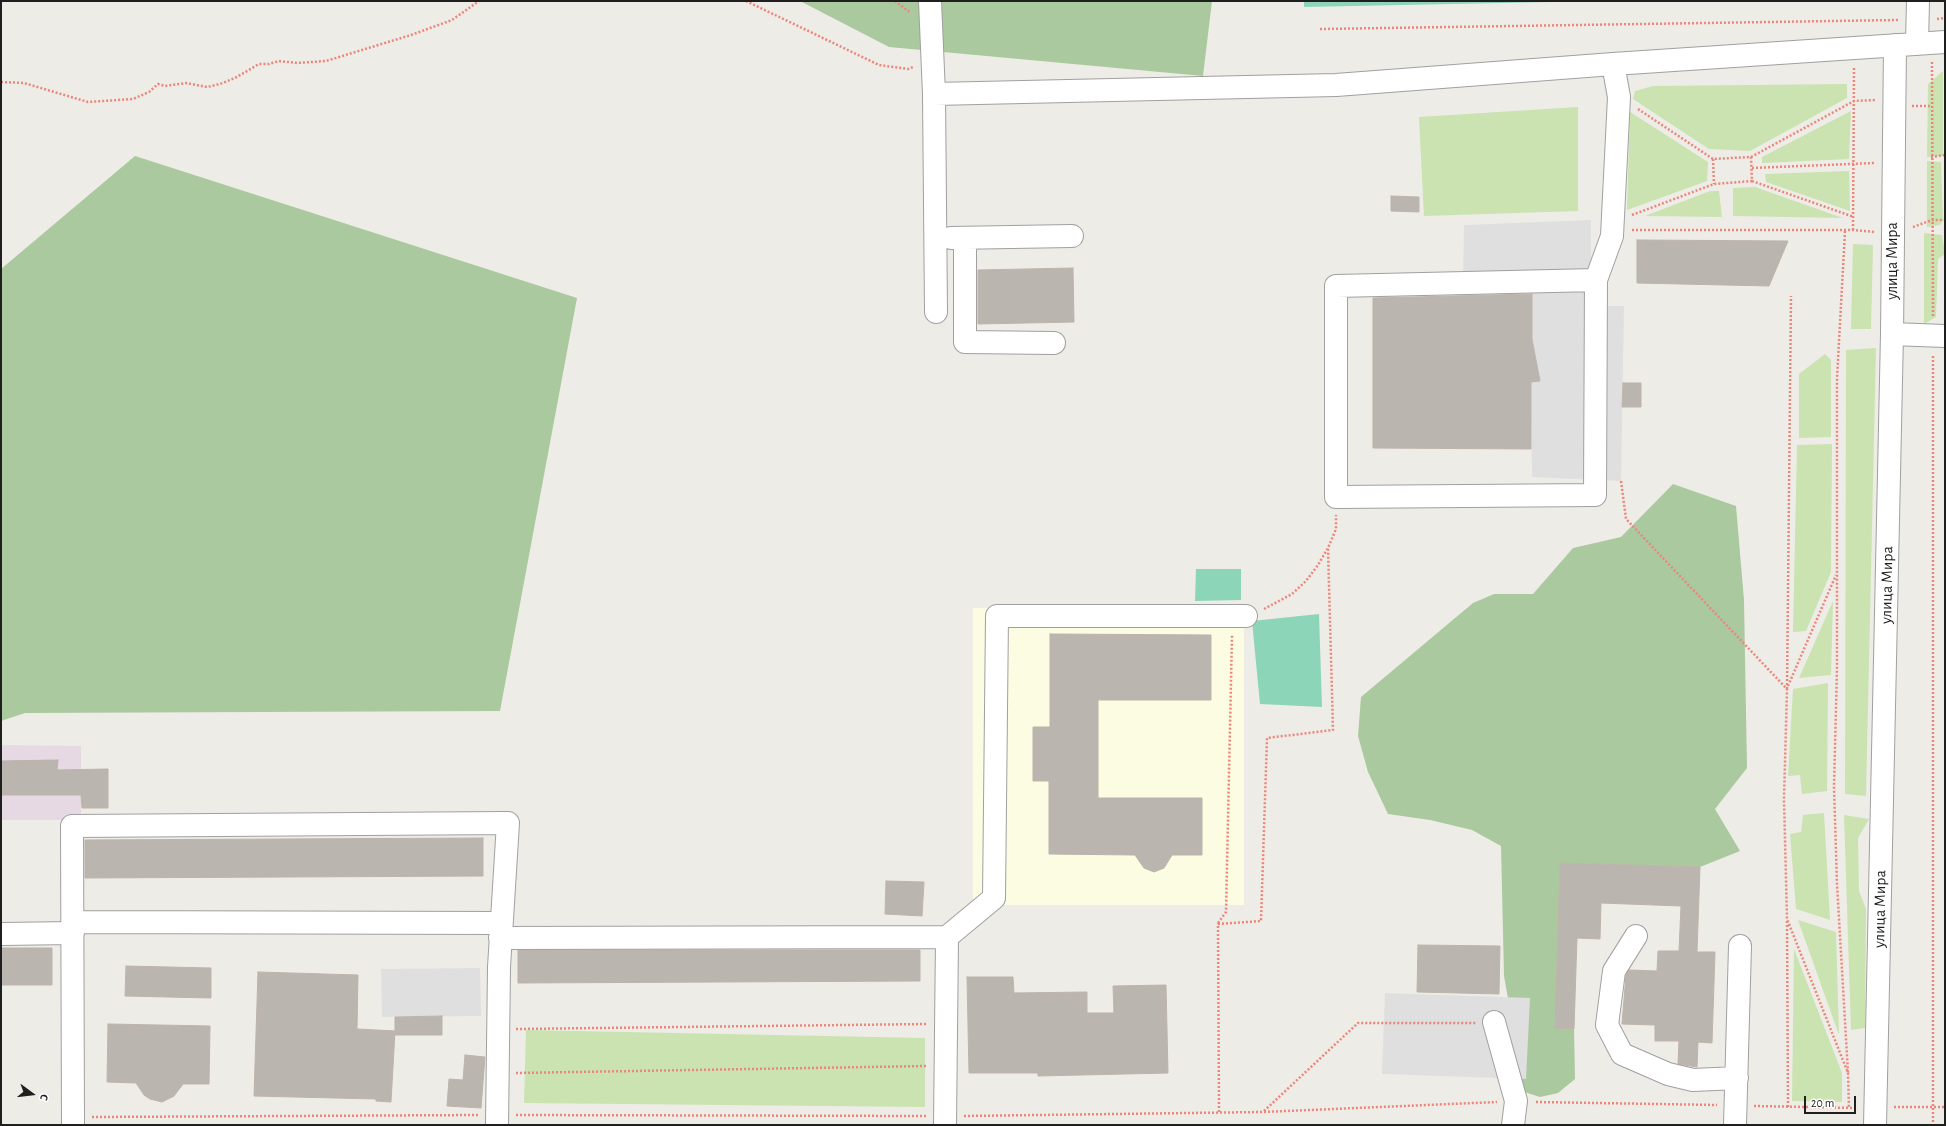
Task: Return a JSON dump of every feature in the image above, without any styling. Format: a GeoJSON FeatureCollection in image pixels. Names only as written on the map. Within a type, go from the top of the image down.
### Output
{"type":"FeatureCollection","features":[{"type":"Feature","properties":{"kind":"street"},"geometry":{"type":"LineString","coordinates":[[930,1],[934,94],[936,312]]}},
{"type":"Feature","properties":{"kind":"street"},"geometry":{"type":"LineString","coordinates":[[934,94],[1336,85],[1613,64],[1931,43],[1918,10]]}},
{"type":"Feature","properties":{"kind":"street","name":"улица Мира"},"geometry":{"type":"LineString","coordinates":[[1876,1116],[1892,334],[1895,45]]}},
{"type":"Feature","properties":{"kind":"street"},"geometry":{"type":"LineString","coordinates":[[1596,280],[1336,286],[1336,497],[1595,495],[1596,280],[1612,236],[1619,97],[1613,64]]}},
{"type":"Feature","properties":{"kind":"street"},"geometry":{"type":"LineString","coordinates":[[935,239],[1072,236]]}},
{"type":"Feature","properties":{"kind":"street"},"geometry":{"type":"LineString","coordinates":[[965,238],[965,342],[1054,343]]}},
{"type":"Feature","properties":{"kind":"street"},"geometry":{"type":"LineString","coordinates":[[1892,334],[1939,336]]}},
{"type":"Feature","properties":{"kind":"street"},"geometry":{"type":"LineString","coordinates":[[1,934],[73,928],[500,931],[947,937],[994,898],[997,616],[1240,616]]}},
{"type":"Feature","properties":{"kind":"street"},"geometry":{"type":"LineString","coordinates":[[73,1121],[72,826],[508,823],[500,931],[498,1120]]}},
{"type":"Feature","properties":{"kind":"street"},"geometry":{"type":"LineString","coordinates":[[1636,936],[1614,971],[1607,1025],[1622,1054],[1668,1074],[1693,1080],[1737,1078]]}},
{"type":"Feature","properties":{"kind":"street"},"geometry":{"type":"LineString","coordinates":[[945,1120],[947,937]]}},
{"type":"Feature","properties":{"kind":"street"},"geometry":{"type":"LineString","coordinates":[[1736,1115],[1740,946]]}},
{"type":"Feature","properties":{"kind":"street"},"geometry":{"type":"LineString","coordinates":[[1494,1022],[1516,1101],[1513,1125]]}},
{"type":"Feature","properties":{"kind":"path"},"geometry":{"type":"LineString","coordinates":[[1,82],[24,83],[33,87],[47,89],[58,94],[72,96],[88,102],[134,99],[149,92],[158,84],[165,86],[186,83],[207,87],[235,78],[259,64],[269,64],[278,61],[297,63],[326,61],[411,35],[452,20],[479,1]]}},
{"type":"Feature","properties":{"kind":"path"},"geometry":{"type":"LineString","coordinates":[[746,1],[879,65],[908,68],[919,65],[932,55]]}},
{"type":"Feature","properties":{"kind":"path"},"geometry":{"type":"LineString","coordinates":[[1320,29],[1856,21],[1918,10],[1945,18]]}},
{"type":"Feature","properties":{"kind":"path"},"geometry":{"type":"LineString","coordinates":[[1853,230],[1855,164],[1853,48],[1856,21]]}},
{"type":"Feature","properties":{"kind":"path"},"geometry":{"type":"LineString","coordinates":[[1931,43],[1932,220],[1939,336],[1933,1125]]}},
{"type":"Feature","properties":{"kind":"path"},"geometry":{"type":"LineString","coordinates":[[1619,97],[1713,160],[1751,157],[1854,101],[1874,100]]}},
{"type":"Feature","properties":{"kind":"path"},"geometry":{"type":"LineString","coordinates":[[1931,157],[1945,156]]}},
{"type":"Feature","properties":{"kind":"path"},"geometry":{"type":"LineString","coordinates":[[1751,157],[1752,182]]}},
{"type":"Feature","properties":{"kind":"path"},"geometry":{"type":"LineString","coordinates":[[1713,160],[1714,184]]}},
{"type":"Feature","properties":{"kind":"path"},"geometry":{"type":"LineString","coordinates":[[1752,168],[1893,162]]}},
{"type":"Feature","properties":{"kind":"path"},"geometry":{"type":"LineString","coordinates":[[1629,216],[1714,184],[1752,182],[1854,217]]}},
{"type":"Feature","properties":{"kind":"path"},"geometry":{"type":"LineString","coordinates":[[1932,220],[1945,220]]}},
{"type":"Feature","properties":{"kind":"path"},"geometry":{"type":"LineString","coordinates":[[1612,236],[1639,228],[1853,230],[1893,234]]}},
{"type":"Feature","properties":{"kind":"path"},"geometry":{"type":"LineString","coordinates":[[1845,231],[1837,378],[1835,795],[1837,884],[1849,1108]]}},
{"type":"Feature","properties":{"kind":"path"},"geometry":{"type":"LineString","coordinates":[[1788,1107],[1788,919],[1784,799],[1787,689],[1791,296]]}},
{"type":"Feature","properties":{"kind":"path"},"geometry":{"type":"LineString","coordinates":[[1621,481],[1626,519],[1787,689]]}},
{"type":"Feature","properties":{"kind":"path"},"geometry":{"type":"LineString","coordinates":[[1219,1112],[1218,924],[1226,912],[1240,616],[1262,610],[1292,594],[1306,581],[1328,548],[1336,529],[1336,497]]}},
{"type":"Feature","properties":{"kind":"path"},"geometry":{"type":"LineString","coordinates":[[1218,924],[1261,921],[1267,738],[1333,730],[1328,548]]}},
{"type":"Feature","properties":{"kind":"path"},"geometry":{"type":"LineString","coordinates":[[1787,689],[1837,573]]}},
{"type":"Feature","properties":{"kind":"path"},"geometry":{"type":"LineString","coordinates":[[1788,919],[1848,1073]]}},
{"type":"Feature","properties":{"kind":"path"},"geometry":{"type":"LineString","coordinates":[[1263,1112],[1358,1023],[1494,1022]]}},
{"type":"Feature","properties":{"kind":"path"},"geometry":{"type":"LineString","coordinates":[[498,1029],[946,1023]]}},
{"type":"Feature","properties":{"kind":"path"},"geometry":{"type":"LineString","coordinates":[[498,1073],[945,1066]]}},
{"type":"Feature","properties":{"kind":"path"},"geometry":{"type":"LineString","coordinates":[[73,1121],[945,1120],[1263,1112],[1516,1101],[1736,1115],[1788,1107],[1849,1108],[1876,1116],[1932,1107],[1945,1107]]}},
{"type":"Feature","properties":{"kind":"shaded area"},"geometry":{"type":"Polygon","coordinates":[[[1591,220],[1591,306],[1624,306],[1621,481],[1532,477],[1531,382],[1540,381],[1532,339],[1532,288],[1463,283],[1464,225],[1591,220]]]}},
{"type":"Feature","properties":{"kind":"shaded area"},"geometry":{"type":"Polygon","coordinates":[[[973,608],[1244,608],[1244,905],[973,905],[973,608]]]}},
{"type":"Feature","properties":{"kind":"shaded area"},"geometry":{"type":"Polygon","coordinates":[[[1,745],[81,746],[81,820],[1,820],[1,745]]]}},
{"type":"Feature","properties":{"kind":"shaded area"},"geometry":{"type":"Polygon","coordinates":[[[480,968],[481,1016],[382,1017],[381,969],[480,968]]]}},
{"type":"Feature","properties":{"kind":"shaded area"},"geometry":{"type":"Polygon","coordinates":[[[1385,993],[1530,998],[1526,1079],[1382,1074],[1385,993]]]}},
{"type":"Feature","properties":{"kind":"green space"},"geometry":{"type":"Polygon","coordinates":[[[800,1],[1212,1],[1203,76],[889,47],[800,1]]]}},
{"type":"Feature","properties":{"kind":"green space"},"geometry":{"type":"Polygon","coordinates":[[[1304,1],[1600,1],[1304,7],[1304,1]]]}},
{"type":"Feature","properties":{"kind":"green space"},"geometry":{"type":"Polygon","coordinates":[[[1943,71],[1943,156],[1927,157],[1928,84],[1943,71]]]}},
{"type":"Feature","properties":{"kind":"green space"},"geometry":{"type":"Polygon","coordinates":[[[1847,84],[1847,98],[1750,151],[1709,149],[1633,99],[1635,91],[1653,86],[1847,84]]]}},
{"type":"Feature","properties":{"kind":"green space"},"geometry":{"type":"Polygon","coordinates":[[[1578,107],[1578,211],[1424,216],[1419,117],[1578,107]]]}},
{"type":"Feature","properties":{"kind":"green space"},"geometry":{"type":"Polygon","coordinates":[[[1851,111],[1849,159],[1762,163],[1762,157],[1851,111]]]}},
{"type":"Feature","properties":{"kind":"green space"},"geometry":{"type":"Polygon","coordinates":[[[1630,112],[1708,162],[1707,181],[1627,210],[1630,112]]]}},
{"type":"Feature","properties":{"kind":"green space"},"geometry":{"type":"Polygon","coordinates":[[[135,156],[577,298],[500,711],[25,713],[1,721],[1,269],[135,156]]]}},
{"type":"Feature","properties":{"kind":"green space"},"geometry":{"type":"Polygon","coordinates":[[[1927,161],[1941,162],[1943,220],[1940,225],[1927,227],[1927,161]]]}},
{"type":"Feature","properties":{"kind":"green space"},"geometry":{"type":"Polygon","coordinates":[[[1849,171],[1850,211],[1766,182],[1765,174],[1849,171]]]}},
{"type":"Feature","properties":{"kind":"green space"},"geometry":{"type":"Polygon","coordinates":[[[1755,187],[1843,218],[1733,216],[1733,188],[1755,187]]]}},
{"type":"Feature","properties":{"kind":"green space"},"geometry":{"type":"Polygon","coordinates":[[[1710,191],[1719,191],[1722,217],[1645,216],[1710,191]]]}},
{"type":"Feature","properties":{"kind":"green space"},"geometry":{"type":"Polygon","coordinates":[[[1924,233],[1942,235],[1945,254],[1938,259],[1936,317],[1924,324],[1924,233]]]}},
{"type":"Feature","properties":{"kind":"green space"},"geometry":{"type":"Polygon","coordinates":[[[1853,244],[1873,245],[1871,329],[1851,329],[1853,244]]]}},
{"type":"Feature","properties":{"kind":"green space"},"geometry":{"type":"Polygon","coordinates":[[[1876,348],[1866,796],[1845,794],[1846,350],[1876,348]]]}},
{"type":"Feature","properties":{"kind":"green space"},"geometry":{"type":"Polygon","coordinates":[[[1825,354],[1831,360],[1831,437],[1799,438],[1799,374],[1825,354]]]}},
{"type":"Feature","properties":{"kind":"green space"},"geometry":{"type":"Polygon","coordinates":[[[1832,444],[1831,572],[1806,631],[1793,632],[1797,445],[1832,444]]]}},
{"type":"Feature","properties":{"kind":"green space"},"geometry":{"type":"Polygon","coordinates":[[[1673,484],[1736,506],[1744,600],[1747,768],[1715,809],[1740,851],[1700,867],[1560,863],[1555,1028],[1574,1029],[1575,1079],[1558,1093],[1540,1097],[1515,1089],[1513,1026],[1504,976],[1501,846],[1472,830],[1430,820],[1388,814],[1368,772],[1358,736],[1361,697],[1473,603],[1494,594],[1533,594],[1573,548],[1621,537],[1673,484]]]}},
{"type":"Feature","properties":{"kind":"green space"},"geometry":{"type":"Polygon","coordinates":[[[1196,569],[1241,569],[1241,600],[1195,601],[1196,569]]]}},
{"type":"Feature","properties":{"kind":"green space"},"geometry":{"type":"Polygon","coordinates":[[[1833,601],[1831,675],[1799,678],[1833,601]]]}},
{"type":"Feature","properties":{"kind":"green space"},"geometry":{"type":"Polygon","coordinates":[[[1319,614],[1322,707],[1260,704],[1252,621],[1319,614]]]}},
{"type":"Feature","properties":{"kind":"green space"},"geometry":{"type":"Polygon","coordinates":[[[1828,683],[1827,791],[1802,794],[1800,775],[1788,776],[1793,689],[1828,683]]]}},
{"type":"Feature","properties":{"kind":"green space"},"geometry":{"type":"Polygon","coordinates":[[[1824,813],[1830,920],[1796,909],[1790,834],[1801,832],[1803,815],[1824,813]]]}},
{"type":"Feature","properties":{"kind":"green space"},"geometry":{"type":"Polygon","coordinates":[[[1844,815],[1869,819],[1858,838],[1859,891],[1866,909],[1865,1028],[1851,1030],[1844,815]]]}},
{"type":"Feature","properties":{"kind":"green space"},"geometry":{"type":"Polygon","coordinates":[[[1798,920],[1836,932],[1839,1035],[1798,920]]]}},
{"type":"Feature","properties":{"kind":"green space"},"geometry":{"type":"Polygon","coordinates":[[[1794,949],[1842,1073],[1842,1102],[1792,1101],[1794,949]]]}},
{"type":"Feature","properties":{"kind":"green space"},"geometry":{"type":"Polygon","coordinates":[[[526,1030],[925,1038],[925,1107],[524,1103],[526,1030]]]}},
{"type":"Feature","properties":{"kind":"building"},"geometry":{"type":"Polygon","coordinates":[[[1391,196],[1419,197],[1419,212],[1391,211],[1391,196]]]}},
{"type":"Feature","properties":{"kind":"building"},"geometry":{"type":"Polygon","coordinates":[[[1637,240],[1788,241],[1769,286],[1637,283],[1637,240]]]}},
{"type":"Feature","properties":{"kind":"building"},"geometry":{"type":"Polygon","coordinates":[[[1073,268],[1074,322],[978,324],[978,270],[1073,268]]]}},
{"type":"Feature","properties":{"kind":"building"},"geometry":{"type":"Polygon","coordinates":[[[1532,294],[1532,339],[1540,381],[1531,382],[1531,449],[1373,448],[1373,298],[1532,294]]]}},
{"type":"Feature","properties":{"kind":"building"},"geometry":{"type":"Polygon","coordinates":[[[1623,383],[1641,383],[1641,407],[1622,407],[1623,383]]]}},
{"type":"Feature","properties":{"kind":"building"},"geometry":{"type":"Polygon","coordinates":[[[1050,634],[1211,635],[1211,700],[1098,700],[1098,798],[1202,798],[1202,855],[1172,855],[1164,868],[1154,872],[1144,868],[1135,855],[1049,854],[1049,781],[1033,781],[1033,727],[1050,727],[1050,634]]]}},
{"type":"Feature","properties":{"kind":"building"},"geometry":{"type":"Polygon","coordinates":[[[58,760],[57,770],[108,769],[108,808],[82,808],[81,795],[1,795],[1,761],[58,760]]]}},
{"type":"Feature","properties":{"kind":"building"},"geometry":{"type":"Polygon","coordinates":[[[483,838],[483,876],[85,878],[85,840],[483,838]]]}},
{"type":"Feature","properties":{"kind":"building"},"geometry":{"type":"Polygon","coordinates":[[[1560,863],[1700,867],[1697,952],[1715,952],[1712,1043],[1698,1042],[1697,1067],[1678,1064],[1679,1041],[1655,1041],[1655,1025],[1622,1024],[1626,975],[1629,970],[1657,971],[1658,951],[1679,951],[1681,906],[1601,903],[1600,939],[1577,938],[1574,1029],[1555,1028],[1560,863]]]}},
{"type":"Feature","properties":{"kind":"building"},"geometry":{"type":"Polygon","coordinates":[[[886,881],[924,882],[922,916],[885,914],[886,881]]]}},
{"type":"Feature","properties":{"kind":"building"},"geometry":{"type":"Polygon","coordinates":[[[1418,945],[1500,946],[1499,994],[1417,992],[1418,945]]]}},
{"type":"Feature","properties":{"kind":"building"},"geometry":{"type":"Polygon","coordinates":[[[1,948],[52,948],[52,985],[1,985],[1,948]]]}},
{"type":"Feature","properties":{"kind":"building"},"geometry":{"type":"Polygon","coordinates":[[[518,950],[920,950],[920,981],[518,983],[518,950]]]}},
{"type":"Feature","properties":{"kind":"building"},"geometry":{"type":"Polygon","coordinates":[[[126,966],[211,968],[211,998],[125,996],[126,966]]]}},
{"type":"Feature","properties":{"kind":"building"},"geometry":{"type":"Polygon","coordinates":[[[258,972],[358,975],[357,1029],[395,1031],[391,1102],[376,1101],[376,1099],[254,1096],[258,972]]]}},
{"type":"Feature","properties":{"kind":"building"},"geometry":{"type":"Polygon","coordinates":[[[967,977],[1013,977],[1014,993],[1087,992],[1087,1013],[1114,1013],[1113,986],[1166,985],[1168,1073],[1038,1076],[1038,1073],[969,1073],[967,977]]]}},
{"type":"Feature","properties":{"kind":"building"},"geometry":{"type":"Polygon","coordinates":[[[442,1016],[442,1035],[395,1035],[395,1017],[442,1016]]]}},
{"type":"Feature","properties":{"kind":"building"},"geometry":{"type":"Polygon","coordinates":[[[108,1024],[210,1026],[209,1084],[183,1084],[174,1096],[162,1102],[150,1099],[144,1095],[136,1083],[107,1082],[108,1024]]]}},
{"type":"Feature","properties":{"kind":"building"},"geometry":{"type":"Polygon","coordinates":[[[465,1055],[485,1057],[481,1108],[447,1106],[449,1079],[463,1080],[465,1055]]]}}]}
